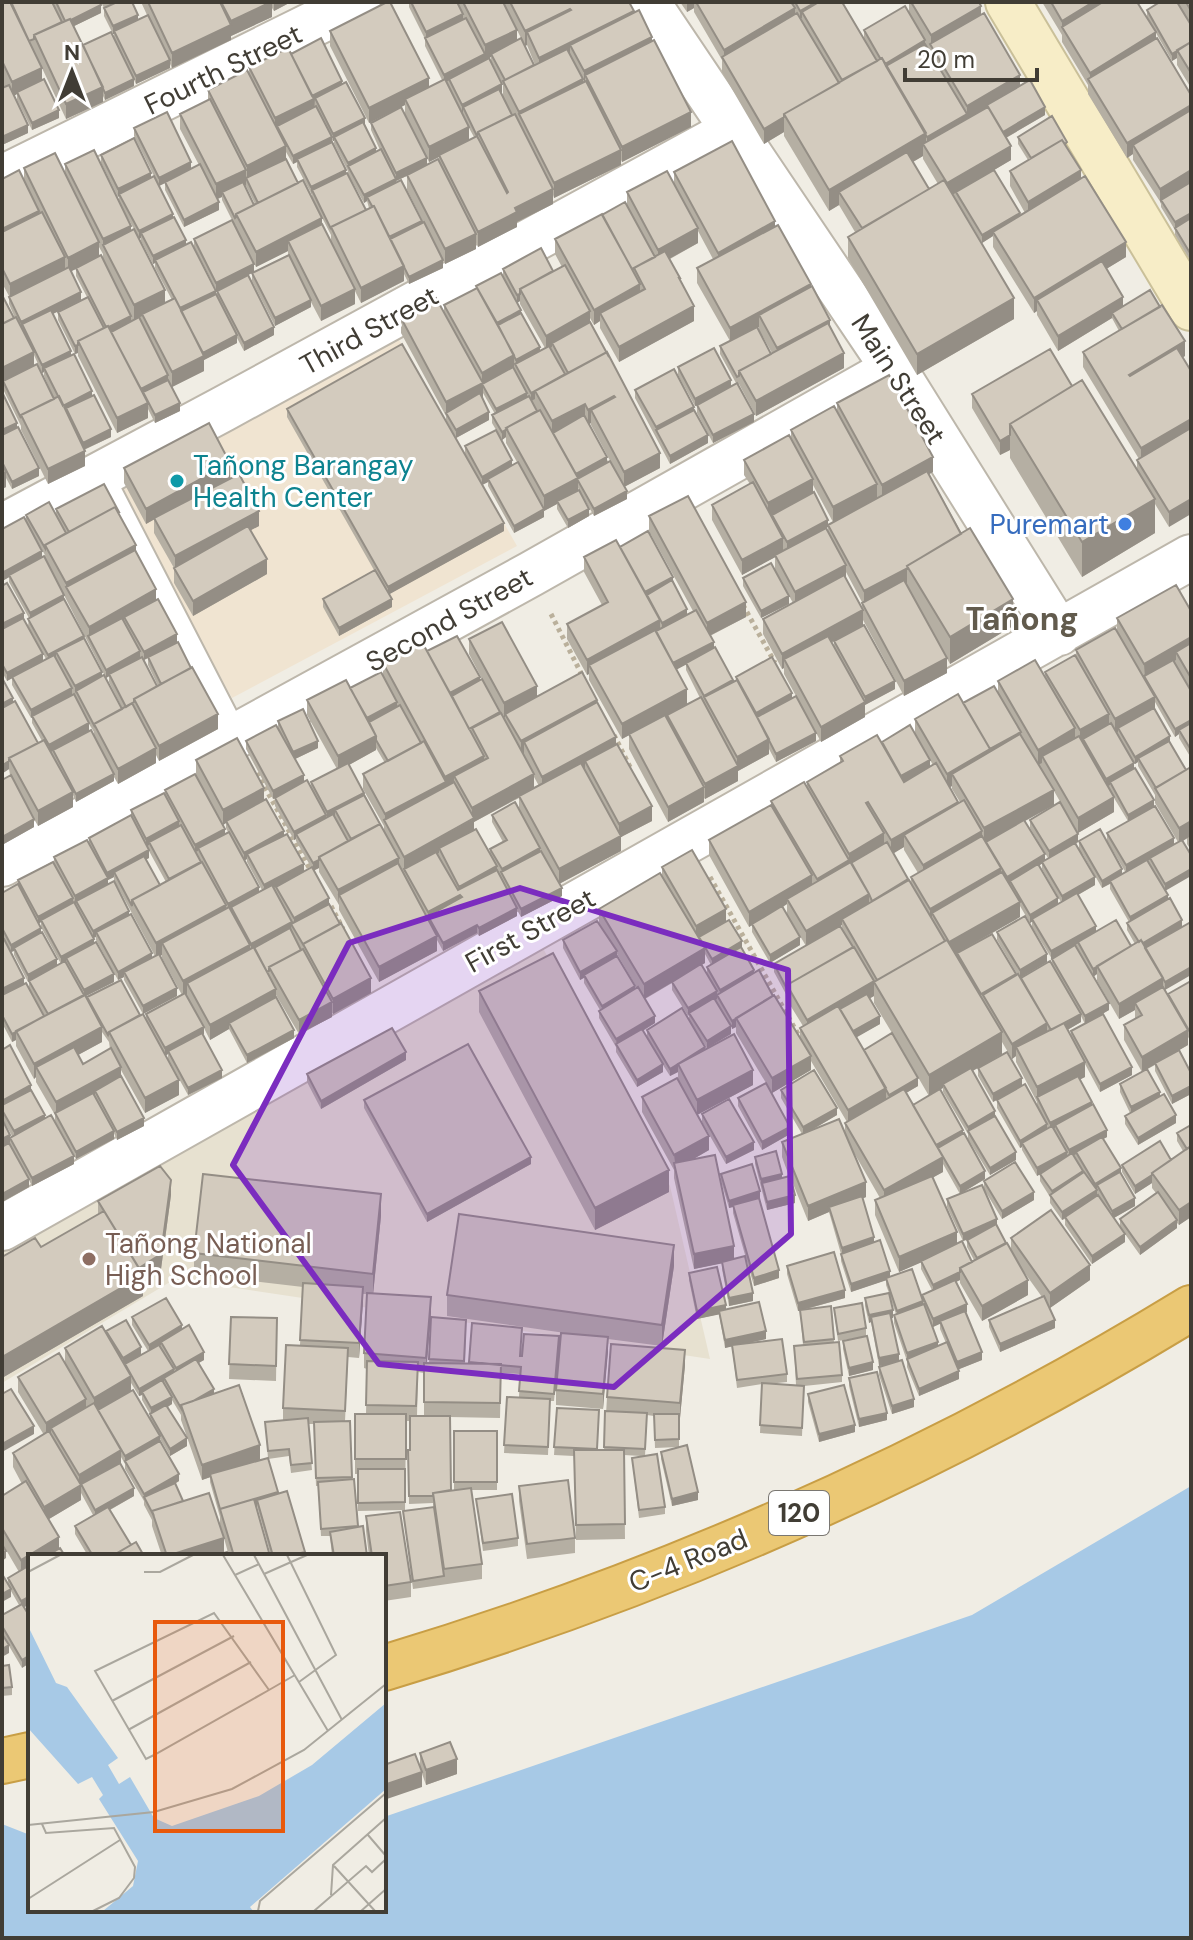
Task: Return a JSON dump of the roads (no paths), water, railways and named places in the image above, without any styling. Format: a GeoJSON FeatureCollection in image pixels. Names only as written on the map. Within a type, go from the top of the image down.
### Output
{"type":"FeatureCollection","features":[{"type":"Feature","properties":{"kind":"highway","name":"C-4 Road"},"geometry":{"type":"LineString","coordinates":[[386,1667],[581,1603],[722,1547],[859,1487],[995,1420],[1191,1308]]}},
{"type":"Feature","properties":{"kind":"highway"},"geometry":{"type":"LineString","coordinates":[[2,1761],[28,1755]]}},
{"type":"Feature","properties":{"kind":"main road"},"geometry":{"type":"LineString","coordinates":[[1008,2],[1191,308]]}},
{"type":"Feature","properties":{"kind":"street","name":"Fourth Street"},"geometry":{"type":"LineString","coordinates":[[2,178],[358,2]]}},
{"type":"Feature","properties":{"kind":"street","name":"Main Street"},"geometry":{"type":"LineString","coordinates":[[647,2],[894,369],[1059,633]]}},
{"type":"Feature","properties":{"kind":"street","name":"Third Street"},"geometry":{"type":"LineString","coordinates":[[2,527],[734,130]]}},
{"type":"Feature","properties":{"kind":"street","name":"Second Street"},"geometry":{"type":"LineString","coordinates":[[2,864],[531,574],[894,369]]}},
{"type":"Feature","properties":{"kind":"street"},"geometry":{"type":"LineString","coordinates":[[1059,633],[1191,557]]}},
{"type":"Feature","properties":{"kind":"street","name":"First Street"},"geometry":{"type":"LineString","coordinates":[[2,1228],[1059,633]]}},
{"type":"Feature","properties":{"kind":"lane"},"geometry":{"type":"LineString","coordinates":[[102,475],[236,735]]}},
{"type":"Feature","properties":{"kind":"water"},"geometry":{"type":"Polygon","coordinates":[[[1191,1486],[1191,1938],[2,1938],[2,1824],[28,1834],[28,1912],[386,1912],[386,1816],[972,1615],[1191,1486]]]}},
{"type":"Feature","properties":{"kind":"place","name":"Tañong Barangay Health Center"},"geometry":{"type":"Point","coordinates":[177,481]}},
{"type":"Feature","properties":{"kind":"place","name":"Puremart"},"geometry":{"type":"Point","coordinates":[1125,524]}},
{"type":"Feature","properties":{"kind":"place","name":"Tañong National High School"},"geometry":{"type":"Point","coordinates":[89,1259]}},
{"type":"Feature","properties":{"kind":"district","name":"Tañong"},"geometry":{"type":"Point","coordinates":[1022,619]}}]}
